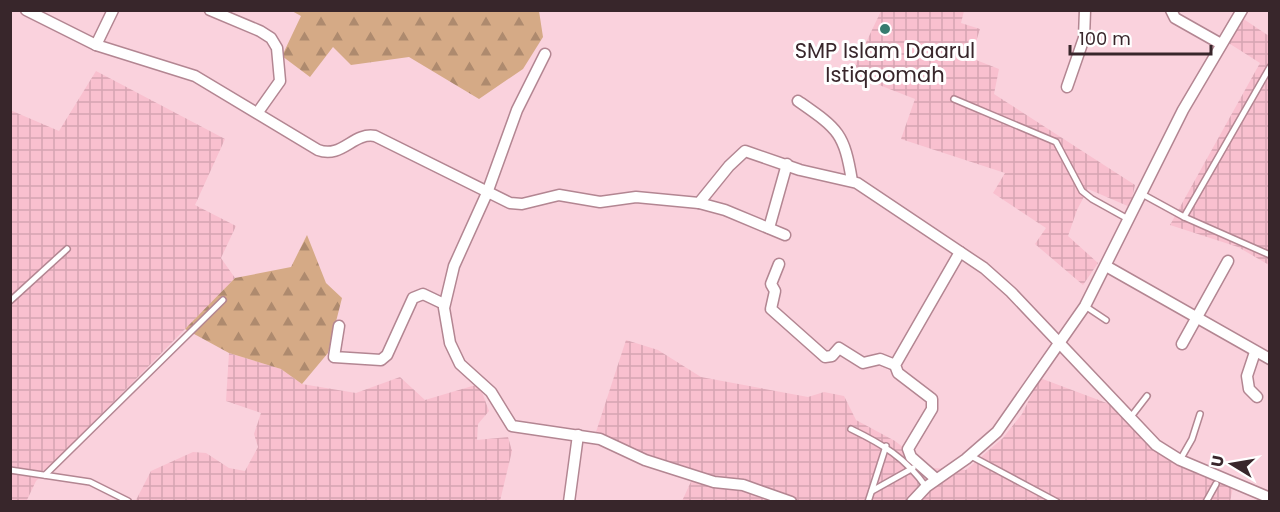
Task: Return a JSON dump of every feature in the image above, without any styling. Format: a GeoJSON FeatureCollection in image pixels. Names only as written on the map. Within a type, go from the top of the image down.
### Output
{"type":"FeatureCollection","features":[{"type":"Feature","properties":{"kind":"street"},"geometry":{"type":"LineString","coordinates":[[26,10],[96,45],[195,76],[325,152],[336,152],[363,137],[375,136],[487,193],[517,204],[559,195],[600,201],[636,197],[699,203],[785,235]]}},
{"type":"Feature","properties":{"kind":"street"},"geometry":{"type":"LineString","coordinates":[[96,45],[113,10]]}},
{"type":"Feature","properties":{"kind":"street"},"geometry":{"type":"LineString","coordinates":[[210,10],[260,31],[271,38],[277,48],[280,81],[258,112]]}},
{"type":"Feature","properties":{"kind":"street"},"geometry":{"type":"LineString","coordinates":[[1067,87],[1083,38],[1084,10]]}},
{"type":"Feature","properties":{"kind":"street"},"geometry":{"type":"LineString","coordinates":[[1171,10],[1175,18],[1221,44]]}},
{"type":"Feature","properties":{"kind":"street"},"geometry":{"type":"LineString","coordinates":[[912,501],[926,487],[970,456],[997,432],[1084,306],[1130,220],[1183,110],[1242,10]]}},
{"type":"Feature","properties":{"kind":"street"},"geometry":{"type":"LineString","coordinates":[[544,54],[517,110],[487,193],[454,266],[444,304],[446,328],[460,364],[490,392],[510,424],[613,443],[645,460],[714,482],[743,485],[791,501]]}},
{"type":"Feature","properties":{"kind":"street"},"geometry":{"type":"LineString","coordinates":[[798,101],[836,129],[848,152],[852,181]]}},
{"type":"Feature","properties":{"kind":"street"},"geometry":{"type":"LineString","coordinates":[[699,203],[729,166],[745,151],[852,181],[999,280],[1156,446],[1180,460],[1269,498]]}},
{"type":"Feature","properties":{"kind":"street"},"geometry":{"type":"LineString","coordinates":[[769,228],[787,164]]}},
{"type":"Feature","properties":{"kind":"street"},"geometry":{"type":"LineString","coordinates":[[895,365],[960,252]]}},
{"type":"Feature","properties":{"kind":"street"},"geometry":{"type":"LineString","coordinates":[[1182,344],[1227,261]]}},
{"type":"Feature","properties":{"kind":"street"},"geometry":{"type":"LineString","coordinates":[[779,264],[771,284],[775,291],[771,309],[806,343],[825,357],[832,356],[839,348],[863,363],[880,359],[895,365],[898,373],[929,396],[934,403],[908,450],[908,454],[936,479]]}},
{"type":"Feature","properties":{"kind":"street"},"geometry":{"type":"LineString","coordinates":[[1106,266],[1269,359]]}},
{"type":"Feature","properties":{"kind":"street"},"geometry":{"type":"LineString","coordinates":[[339,326],[334,357],[381,360],[387,355],[412,298],[423,294],[444,304]]}},
{"type":"Feature","properties":{"kind":"street"},"geometry":{"type":"LineString","coordinates":[[1255,352],[1247,376],[1249,389],[1257,397]]}},
{"type":"Feature","properties":{"kind":"street"},"geometry":{"type":"LineString","coordinates":[[568,501],[578,435]]}},
{"type":"Feature","properties":{"kind":"lane"},"geometry":{"type":"LineString","coordinates":[[1184,217],[1269,67]]}},
{"type":"Feature","properties":{"kind":"lane"},"geometry":{"type":"LineString","coordinates":[[954,99],[1056,142],[1082,191],[1130,220]]}},
{"type":"Feature","properties":{"kind":"lane"},"geometry":{"type":"LineString","coordinates":[[1142,194],[1184,217],[1269,255]]}},
{"type":"Feature","properties":{"kind":"lane"},"geometry":{"type":"LineString","coordinates":[[10,301],[67,249]]}},
{"type":"Feature","properties":{"kind":"lane"},"geometry":{"type":"LineString","coordinates":[[45,475],[223,300]]}},
{"type":"Feature","properties":{"kind":"lane"},"geometry":{"type":"LineString","coordinates":[[1084,306],[1106,320]]}},
{"type":"Feature","properties":{"kind":"lane"},"geometry":{"type":"LineString","coordinates":[[1129,419],[1147,396]]}},
{"type":"Feature","properties":{"kind":"lane"},"geometry":{"type":"LineString","coordinates":[[1180,460],[1192,439],[1200,414]]}},
{"type":"Feature","properties":{"kind":"lane"},"geometry":{"type":"LineString","coordinates":[[851,429],[886,446],[913,468],[926,487]]}},
{"type":"Feature","properties":{"kind":"lane"},"geometry":{"type":"LineString","coordinates":[[868,501],[886,446]]}},
{"type":"Feature","properties":{"kind":"lane"},"geometry":{"type":"LineString","coordinates":[[970,456],[1056,501]]}},
{"type":"Feature","properties":{"kind":"lane"},"geometry":{"type":"LineString","coordinates":[[872,491],[913,468]]}},
{"type":"Feature","properties":{"kind":"lane"},"geometry":{"type":"LineString","coordinates":[[10,470],[90,482],[128,501]]}},
{"type":"Feature","properties":{"kind":"lane"},"geometry":{"type":"LineString","coordinates":[[1206,501],[1216,484]]}},
{"type":"Feature","properties":{"kind":"shaded area"},"geometry":{"type":"Polygon","coordinates":[[[881,11],[964,11],[961,23],[980,29],[971,58],[999,69],[994,94],[1135,185],[1130,207],[1088,189],[1077,210],[1068,236],[1098,263],[1083,285],[1035,244],[1046,228],[993,193],[1005,173],[901,139],[915,99],[851,74],[881,11]]]}},
{"type":"Feature","properties":{"kind":"shaded area"},"geometry":{"type":"Polygon","coordinates":[[[1242,18],[1269,36],[1269,265],[1238,247],[1170,225],[1260,63],[1227,42],[1242,18]]]}},
{"type":"Feature","properties":{"kind":"shaded area"},"geometry":{"type":"Polygon","coordinates":[[[96,71],[225,139],[195,205],[236,226],[221,258],[235,278],[36,481],[26,502],[15,501],[10,499],[10,110],[59,131],[96,71]]]}},
{"type":"Feature","properties":{"kind":"shaded area"},"geometry":{"type":"Polygon","coordinates":[[[626,340],[658,350],[701,377],[808,397],[824,392],[844,396],[856,420],[895,441],[930,468],[966,470],[1003,438],[1022,414],[1040,378],[1112,405],[1150,447],[1234,482],[1230,502],[682,501],[695,473],[594,438],[626,340]]]}},
{"type":"Feature","properties":{"kind":"shaded area"},"geometry":{"type":"Polygon","coordinates":[[[229,353],[281,369],[302,384],[356,393],[400,377],[425,400],[479,384],[489,411],[478,424],[477,440],[508,437],[512,451],[500,501],[135,502],[151,471],[193,452],[206,453],[229,468],[245,471],[258,447],[254,434],[261,413],[226,401],[229,353]]]}},
{"type":"Feature","properties":{"kind":"green space"},"geometry":{"type":"Polygon","coordinates":[[[292,11],[539,11],[543,37],[523,69],[479,99],[409,57],[351,65],[333,47],[310,77],[282,56],[301,16],[292,11]]]}},
{"type":"Feature","properties":{"kind":"green space"},"geometry":{"type":"Polygon","coordinates":[[[307,235],[326,283],[342,298],[328,353],[302,384],[281,369],[229,353],[185,329],[235,278],[291,267],[307,235]]]}},
{"type":"Feature","properties":{"kind":"place","name":"SMP Islam Daarul Istiqoomah"},"geometry":{"type":"Point","coordinates":[885,29]}}]}
